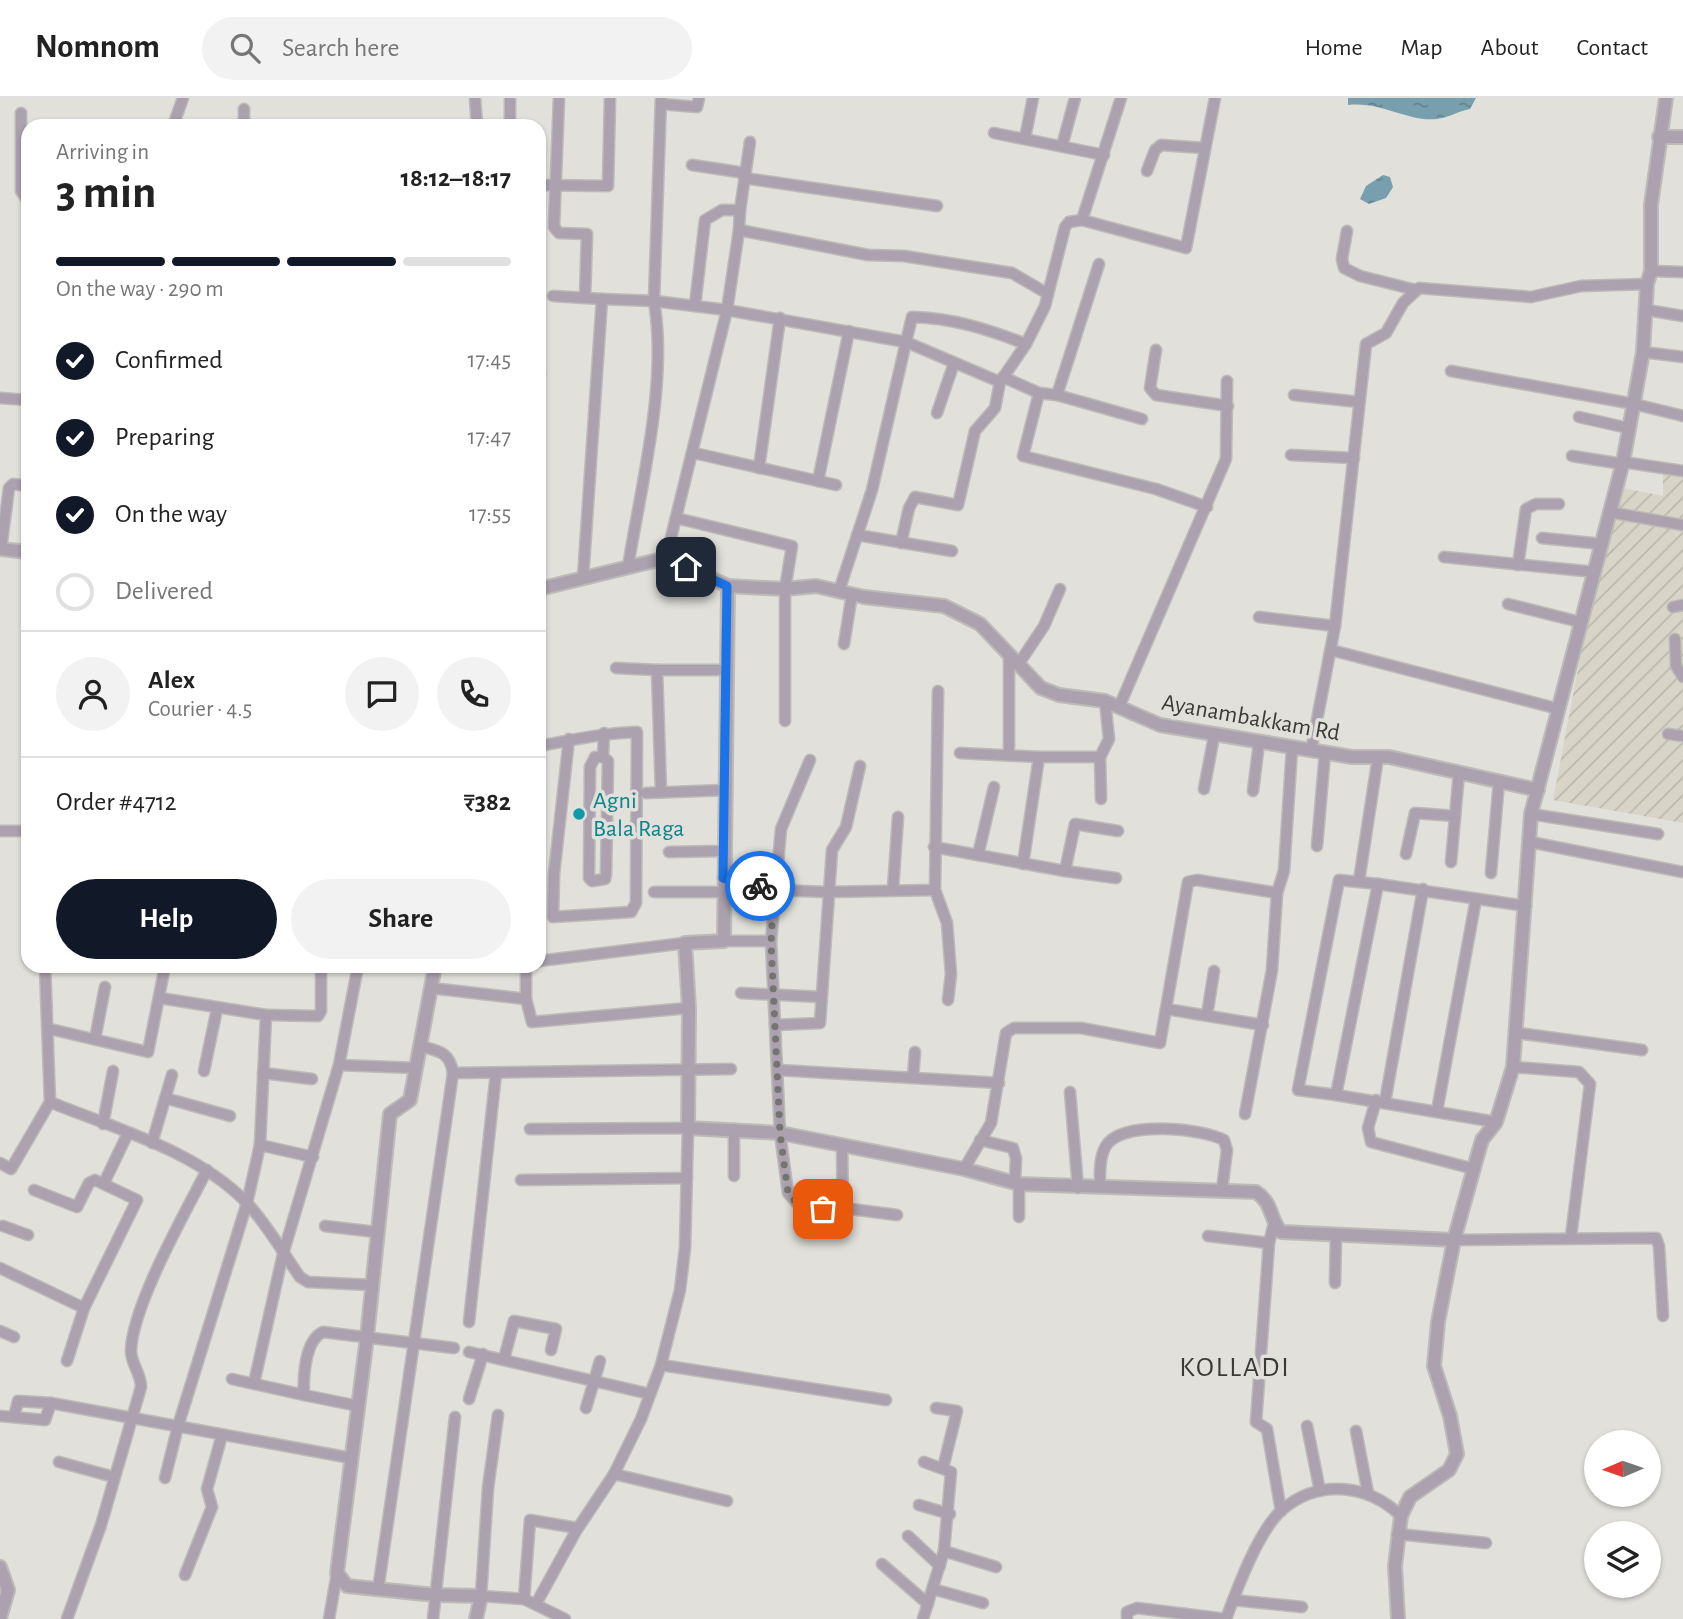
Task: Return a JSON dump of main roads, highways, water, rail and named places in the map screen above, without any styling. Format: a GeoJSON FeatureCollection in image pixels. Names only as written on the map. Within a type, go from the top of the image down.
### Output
{"type":"FeatureCollection","features":[{"type":"Feature","properties":{"kind":"water"},"geometry":{"type":"Polygon","coordinates":[[[1348,98],[1476,98],[1470,109],[1441,118],[1426,119],[1372,106],[1348,105],[1348,98]]]}},
{"type":"Feature","properties":{"kind":"water"},"geometry":{"type":"Polygon","coordinates":[[[1383,175],[1390,177],[1393,187],[1386,198],[1369,204],[1360,199],[1366,186],[1383,175]]]}},
{"type":"Feature","properties":{"kind":"place","name":"Agni Bala Raga"},"geometry":{"type":"Point","coordinates":[579,814]}},
{"type":"Feature","properties":{"kind":"district","name":"KOLLADI"},"geometry":{"type":"Point","coordinates":[1235,1366]}}]}
